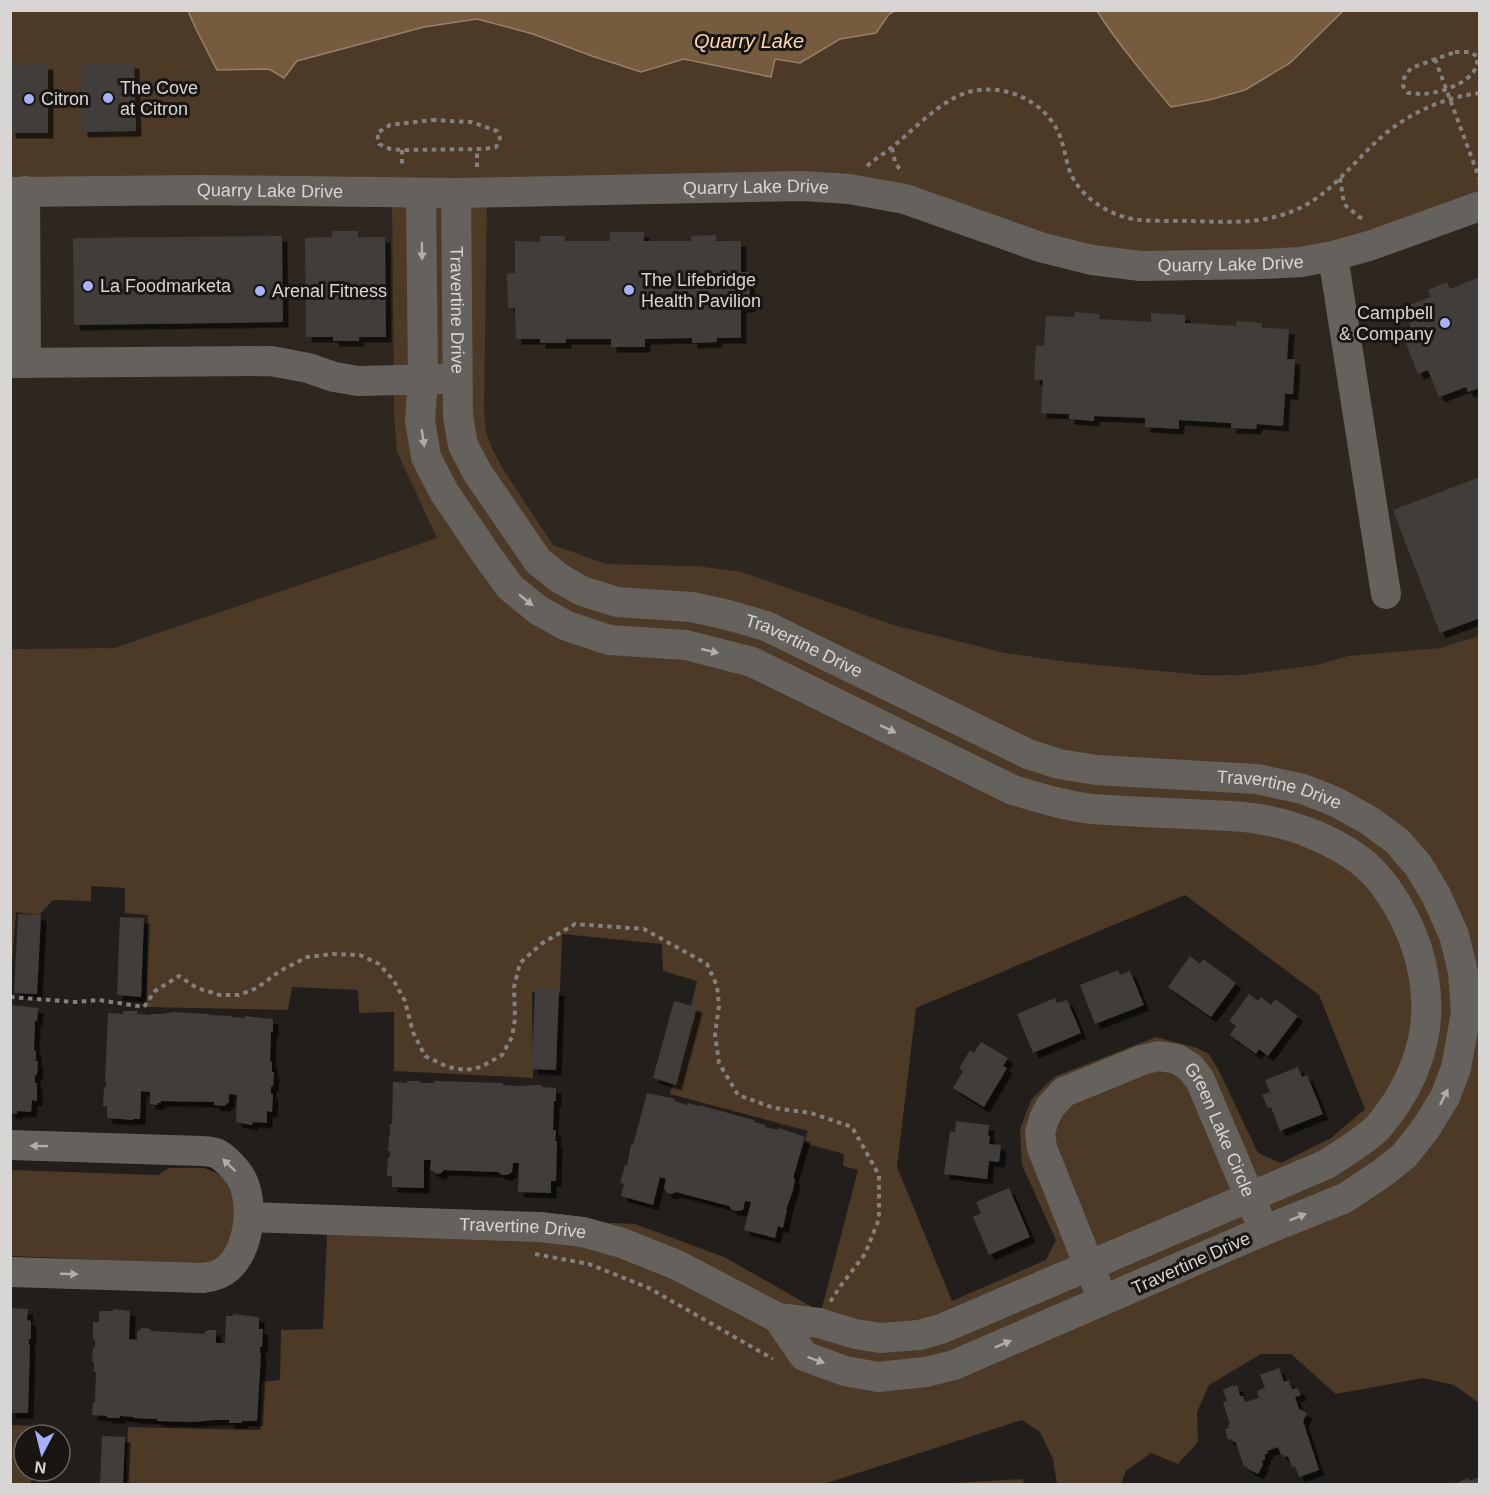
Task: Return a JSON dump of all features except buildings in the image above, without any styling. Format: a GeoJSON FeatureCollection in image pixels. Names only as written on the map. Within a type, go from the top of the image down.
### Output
{"type":"FeatureCollection","features":[{"type":"Feature","properties":{"kind":"street","name":"Quarry Lake Drive"},"geometry":{"type":"LineString","coordinates":[[18,191],[203,190],[456,193],[802,186],[849,189],[905,199],[1040,247],[1092,260],[1141,266],[1300,262],[1369,246],[1479,206]]}},
{"type":"Feature","properties":{"kind":"street"},"geometry":{"type":"LineString","coordinates":[[18,191],[18,363],[271,361],[358,381],[458,378]]}},
{"type":"Feature","properties":{"kind":"street","name":"Travertine Drive"},"geometry":{"type":"LineString","coordinates":[[249,1217],[540,1227],[583,1232],[622,1243],[676,1265],[778,1318],[819,1323],[855,1334],[880,1338],[919,1335],[941,1329],[1327,1164],[1376,1129],[1394,1106],[1410,1080],[1419,1057],[1427,1011],[1425,978],[1418,947],[1386,887],[1371,870],[1349,853],[1319,837],[1292,826],[1252,818],[1091,809],[1051,802],[1013,790],[752,662],[686,645],[609,640],[567,626],[538,610],[510,587],[444,492],[426,457],[420,420],[423,380],[421,193]]}},
{"type":"Feature","properties":{"kind":"street","name":"Travertine Drive"},"geometry":{"type":"LineString","coordinates":[[456,193],[458,416],[463,445],[477,472],[538,561],[559,578],[582,591],[617,602],[692,607],[766,626],[1028,754],[1059,765],[1096,770],[1257,779],[1303,789],[1336,802],[1370,821],[1397,841],[1418,865],[1436,895],[1471,971],[1456,1068],[1445,1097],[1426,1128],[1404,1156],[1345,1198],[1263,1231],[954,1365],[926,1372],[878,1377],[845,1371],[804,1356],[778,1318]]}},
{"type":"Feature","properties":{"kind":"street"},"geometry":{"type":"LineString","coordinates":[[1333,256],[1386,594]]}},
{"type":"Feature","properties":{"kind":"street"},"geometry":{"type":"LineString","coordinates":[[444,492],[477,472]]}},
{"type":"Feature","properties":{"kind":"street"},"geometry":{"type":"LineString","coordinates":[[1425,978],[1471,971]]}},
{"type":"Feature","properties":{"kind":"street","name":"Green Lake Circle"},"geometry":{"type":"LineString","coordinates":[[1103,1301],[1042,1148],[1040,1133],[1044,1119],[1050,1107],[1064,1092],[1142,1060],[1159,1056],[1177,1059],[1190,1067],[1200,1080],[1263,1231]]}},
{"type":"Feature","properties":{"kind":"street"},"geometry":{"type":"LineString","coordinates":[[10,1146],[215,1153],[228,1162],[240,1176],[247,1194],[249,1217],[245,1240],[236,1259],[222,1272],[203,1278],[10,1272]]}},
{"type":"Feature","properties":{"kind":"path"},"geometry":{"type":"LineString","coordinates":[[1455,52],[1469,52],[1477,56],[1479,63],[1474,74],[1446,90],[1424,94],[1408,93],[1403,86],[1404,78],[1411,68],[1435,59],[1455,52]]}},
{"type":"Feature","properties":{"kind":"path"},"geometry":{"type":"LineString","coordinates":[[1435,59],[1479,180]]}},
{"type":"Feature","properties":{"kind":"path"},"geometry":{"type":"LineString","coordinates":[[864,168],[892,148],[942,105],[958,95],[978,90],[997,89],[1018,94],[1037,106],[1053,122],[1063,142],[1070,172],[1080,189],[1099,206],[1137,220],[1238,223],[1259,221],[1280,216],[1319,197],[1380,139],[1406,120],[1450,99],[1479,93]]}},
{"type":"Feature","properties":{"kind":"path"},"geometry":{"type":"LineString","coordinates":[[432,120],[471,122],[497,131],[500,138],[496,147],[477,149],[390,149],[379,144],[377,134],[390,125],[432,120]]}},
{"type":"Feature","properties":{"kind":"path"},"geometry":{"type":"LineString","coordinates":[[892,148],[895,162],[904,176]]}},
{"type":"Feature","properties":{"kind":"path"},"geometry":{"type":"LineString","coordinates":[[477,149],[477,167]]}},
{"type":"Feature","properties":{"kind":"path"},"geometry":{"type":"LineString","coordinates":[[402,150],[402,167]]}},
{"type":"Feature","properties":{"kind":"path"},"geometry":{"type":"LineString","coordinates":[[1340,178],[1344,204],[1359,217],[1376,222]]}},
{"type":"Feature","properties":{"kind":"path"},"geometry":{"type":"LineString","coordinates":[[10,997],[75,1002],[99,1000],[144,1007],[155,991],[179,976],[197,988],[220,995],[239,995],[257,988],[280,971],[307,957],[333,954],[360,955],[379,964],[394,981],[405,1001],[413,1032],[425,1056],[448,1067],[466,1070],[481,1067],[502,1055],[512,1037],[515,1019],[514,987],[520,963],[541,944],[574,924],[644,929],[707,964],[717,986],[719,1006],[715,1034],[719,1063],[738,1095],[774,1108],[811,1113],[852,1127],[879,1175],[879,1219],[865,1254],[842,1284],[819,1323]]}},
{"type":"Feature","properties":{"kind":"path"},"geometry":{"type":"LineString","coordinates":[[525,1253],[589,1264],[649,1288],[787,1367],[800,1366],[804,1356]]}},
{"type":"Feature","properties":{"kind":"shaded area"},"geometry":{"type":"Polygon","coordinates":[[[11,11],[1479,11],[1479,218],[1141,276],[901,208],[848,198],[487,200],[484,411],[486,432],[492,448],[503,469],[553,545],[607,564],[698,566],[742,572],[897,626],[1005,653],[1068,662],[1201,675],[1241,675],[1317,665],[1348,656],[1440,648],[1479,636],[1479,1403],[1454,1385],[1423,1378],[1336,1394],[1291,1354],[1261,1354],[1209,1385],[1197,1412],[1198,1442],[1178,1464],[1151,1453],[1126,1471],[1121,1484],[1057,1484],[1053,1459],[1040,1432],[1022,1420],[824,1484],[126,1484],[128,1427],[260,1430],[262,1382],[280,1380],[281,1330],[323,1329],[328,1209],[635,1224],[724,1257],[821,1312],[858,1170],[843,1166],[844,1154],[804,1143],[808,1131],[670,1094],[697,981],[663,971],[662,944],[562,934],[560,992],[532,992],[533,1078],[394,1071],[394,1012],[359,1013],[358,990],[292,987],[288,1010],[146,1007],[148,915],[125,913],[125,888],[91,886],[91,901],[53,900],[39,915],[16,912],[11,976],[11,649],[114,648],[437,538],[397,452],[394,414],[392,202],[11,203],[11,11]],[[1185,895],[916,1008],[897,1167],[952,1301],[1046,1260],[1056,1240],[1022,1165],[1020,1129],[1031,1100],[1054,1077],[1156,1037],[1197,1048],[1209,1054],[1258,1153],[1281,1163],[1331,1138],[1365,1109],[1319,995],[1185,895]]]}},
{"type":"Feature","properties":{"kind":"shaded area"},"geometry":{"type":"Polygon","coordinates":[[[801,196],[1479,218],[1479,640],[1420,663],[1283,675],[1179,674],[1109,668],[1020,656],[914,632],[742,572],[698,566],[607,564],[553,545],[503,469],[486,432],[484,411],[486,199],[801,196]]]}},
{"type":"Feature","properties":{"kind":"shaded area"},"geometry":{"type":"Polygon","coordinates":[[[392,201],[394,414],[397,452],[437,538],[114,648],[11,649],[10,203],[392,201]]]}},
{"type":"Feature","properties":{"kind":"shaded area"},"geometry":{"type":"Polygon","coordinates":[[[169,1168],[204,1168],[224,1178],[231,1186],[238,1221],[221,1263],[164,1270],[156,1262],[11,1256],[11,1170],[158,1175],[169,1168]]]}},
{"type":"Feature","properties":{"kind":"shaded area"},"geometry":{"type":"Polygon","coordinates":[[[10,1425],[12,1425],[12,1483],[31,1483],[11,1484],[10,1425]]]}},
{"type":"Feature","properties":{"kind":"shaded area"},"geometry":{"type":"Polygon","coordinates":[[[1023,1479],[1024,1484],[953,1483],[1023,1479]]]}},
{"type":"Feature","properties":{"kind":"water","name":"Quarry Lake"},"geometry":{"type":"Polygon","coordinates":[[[188,11],[895,11],[889,14],[876,33],[840,39],[800,63],[775,59],[771,77],[684,59],[641,72],[533,34],[477,19],[424,27],[297,61],[284,78],[269,69],[217,70],[188,11]]]}},
{"type":"Feature","properties":{"kind":"water"},"geometry":{"type":"Polygon","coordinates":[[[1097,11],[1343,11],[1290,63],[1245,90],[1171,107],[1123,48],[1097,11]]]}},
{"type":"Feature","properties":{"kind":"place","name":"The Cove at Citron"},"geometry":{"type":"Point","coordinates":[108,98]}},
{"type":"Feature","properties":{"kind":"place","name":"Citron"},"geometry":{"type":"Point","coordinates":[29,99]}},
{"type":"Feature","properties":{"kind":"place","name":"La Foodmarketa"},"geometry":{"type":"Point","coordinates":[88,286]}},
{"type":"Feature","properties":{"kind":"place","name":"The Lifebridge Health Pavilion"},"geometry":{"type":"Point","coordinates":[629,290]}},
{"type":"Feature","properties":{"kind":"place","name":"Arenal Fitness"},"geometry":{"type":"Point","coordinates":[260,291]}},
{"type":"Feature","properties":{"kind":"place","name":"Campbell & Company"},"geometry":{"type":"Point","coordinates":[1445,323]}}]}
